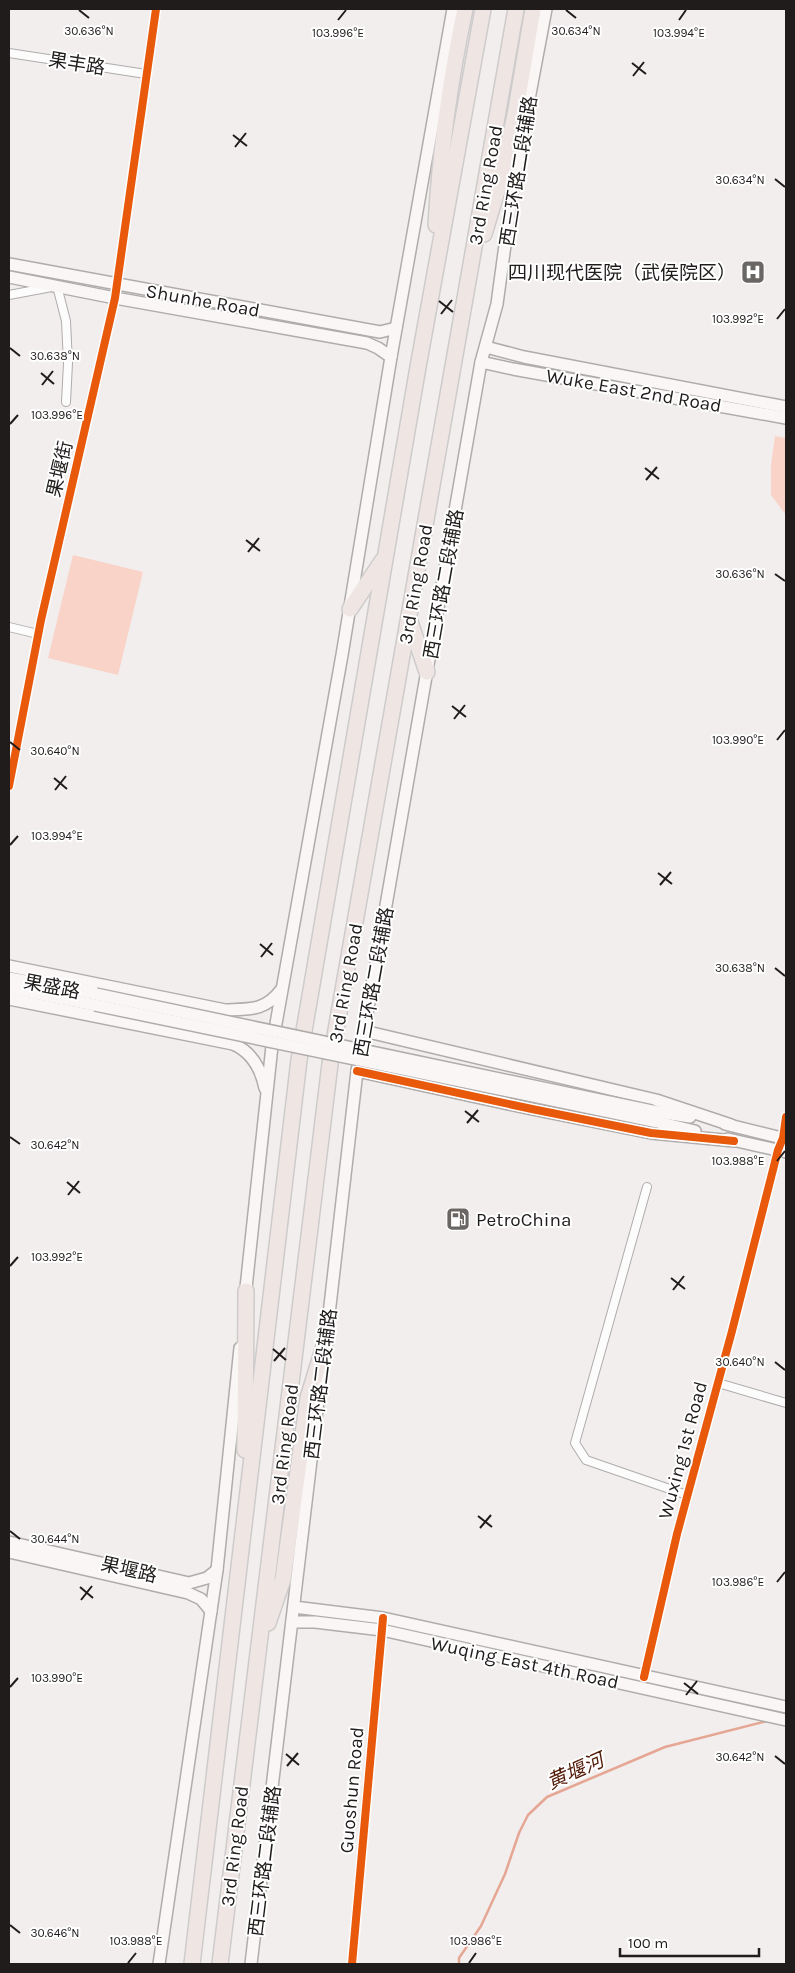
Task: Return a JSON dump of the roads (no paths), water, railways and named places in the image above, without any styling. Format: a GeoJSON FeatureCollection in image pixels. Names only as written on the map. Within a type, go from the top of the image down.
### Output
{"type":"FeatureCollection","features":[{"type":"Feature","properties":{"kind":"highway"},"geometry":{"type":"LineString","coordinates":[[432,294],[439,169],[457,44],[465,9]]}},
{"type":"Feature","properties":{"kind":"highway","name":"3rd Ring Road"},"geometry":{"type":"LineString","coordinates":[[192,1964],[299,1060],[483,9]]}},
{"type":"Feature","properties":{"kind":"highway","name":"3rd Ring Road"},"geometry":{"type":"LineString","coordinates":[[220,1964],[330,1064],[516,9]]}},
{"type":"Feature","properties":{"kind":"highway"},"geometry":{"type":"LineString","coordinates":[[464,300],[501,178],[515,115],[533,9]]}},
{"type":"Feature","properties":{"kind":"highway"},"geometry":{"type":"LineString","coordinates":[[350,608],[386,557]]}},
{"type":"Feature","properties":{"kind":"highway"},"geometry":{"type":"LineString","coordinates":[[409,618],[427,672]]}},
{"type":"Feature","properties":{"kind":"highway"},"geometry":{"type":"LineString","coordinates":[[245,1522],[246,1291]]}},
{"type":"Feature","properties":{"kind":"highway"},"geometry":{"type":"LineString","coordinates":[[258,1656],[283,1579],[308,1398],[325,1343]]}},
{"type":"Feature","properties":{"kind":"main road"},"geometry":{"type":"LineString","coordinates":[[159,1964],[217,1570],[272,1046],[350,608],[391,357],[453,9]]}},
{"type":"Feature","properties":{"kind":"main road","name":"西三环路二段辅路"},"geometry":{"type":"LineString","coordinates":[[252,1964],[357,1071],[481,362],[497,304],[514,179],[546,9]]}},
{"type":"Feature","properties":{"kind":"main road","name":"Shunhe Road"},"geometry":{"type":"LineString","coordinates":[[9,264],[380,332],[396,328]]}},
{"type":"Feature","properties":{"kind":"main road","name":"Shunhe Road"},"geometry":{"type":"LineString","coordinates":[[9,277],[367,343],[391,357]]}},
{"type":"Feature","properties":{"kind":"main road","name":"Wuke East 2nd Road"},"geometry":{"type":"LineString","coordinates":[[486,347],[524,357],[786,407]]}},
{"type":"Feature","properties":{"kind":"main road","name":"Wuke East 2nd Road"},"geometry":{"type":"LineString","coordinates":[[481,362],[786,418]]}},
{"type":"Feature","properties":{"kind":"main road"},"geometry":{"type":"LineString","coordinates":[[9,966],[226,1010],[253,1009],[268,1004],[282,988]]}},
{"type":"Feature","properties":{"kind":"main road","name":"果盛路"},"geometry":{"type":"LineString","coordinates":[[9,978],[95,1000]]}},
{"type":"Feature","properties":{"kind":"main road"},"geometry":{"type":"LineString","coordinates":[[9,988],[95,1000],[653,1116],[731,1125]]}},
{"type":"Feature","properties":{"kind":"main road"},"geometry":{"type":"LineString","coordinates":[[9,1000],[233,1044],[242,1048],[258,1066],[266,1097]]}},
{"type":"Feature","properties":{"kind":"main road"},"geometry":{"type":"LineString","coordinates":[[364,1031],[656,1100],[731,1125],[784,1139]]}},
{"type":"Feature","properties":{"kind":"main road"},"geometry":{"type":"LineString","coordinates":[[357,1071],[651,1133],[734,1141]]}},
{"type":"Feature","properties":{"kind":"main road"},"geometry":{"type":"LineString","coordinates":[[653,1116],[734,1141],[782,1151]]}},
{"type":"Feature","properties":{"kind":"main road","name":"果堰路"},"geometry":{"type":"LineString","coordinates":[[9,1542],[189,1582],[207,1578],[217,1570]]}},
{"type":"Feature","properties":{"kind":"main road","name":"果堰路"},"geometry":{"type":"LineString","coordinates":[[9,1552],[188,1593],[201,1599],[211,1611]]}},
{"type":"Feature","properties":{"kind":"main road","name":"Wuqing East 4th Road"},"geometry":{"type":"LineString","coordinates":[[294,1607],[786,1707]]}},
{"type":"Feature","properties":{"kind":"main road","name":"Wuqing East 4th Road"},"geometry":{"type":"LineString","coordinates":[[292,1622],[382,1624],[786,1720]]}},
{"type":"Feature","properties":{"kind":"street","name":"果堰街"},"geometry":{"type":"LineString","coordinates":[[9,786],[38,634],[116,298],[156,9]]}},
{"type":"Feature","properties":{"kind":"street","name":"果丰路"},"geometry":{"type":"LineString","coordinates":[[9,53],[146,74]]}},
{"type":"Feature","properties":{"kind":"street","name":"Shunhe Road"},"geometry":{"type":"LineString","coordinates":[[9,295],[57,286]]}},
{"type":"Feature","properties":{"kind":"street"},"geometry":{"type":"LineString","coordinates":[[57,286],[66,321],[68,363],[66,402]]}},
{"type":"Feature","properties":{"kind":"street"},"geometry":{"type":"LineString","coordinates":[[9,627],[38,634]]}},
{"type":"Feature","properties":{"kind":"street","name":"Wuxing 1st Road"},"geometry":{"type":"LineString","coordinates":[[644,1677],[687,1495],[782,1151],[786,1117]]}},
{"type":"Feature","properties":{"kind":"street"},"geometry":{"type":"LineString","coordinates":[[647,1188],[575,1443],[586,1460],[687,1495]]}},
{"type":"Feature","properties":{"kind":"street"},"geometry":{"type":"LineString","coordinates":[[718,1383],[786,1403]]}},
{"type":"Feature","properties":{"kind":"street","name":"Guoshun Road"},"geometry":{"type":"LineString","coordinates":[[352,1964],[382,1624]]}},
{"type":"Feature","properties":{"kind":"waterway","name":"黄堰河"},"geometry":{"type":"LineString","coordinates":[[459,1964],[459,1958],[481,1926],[505,1874],[519,1833],[528,1815],[547,1797],[665,1747],[767,1721]]}},
{"type":"Feature","properties":{"kind":"place","name":"四川现代医院（武侯院区）"},"geometry":{"type":"Point","coordinates":[753,272]}},
{"type":"Feature","properties":{"kind":"place","name":"PetroChina"},"geometry":{"type":"Point","coordinates":[458,1219]}}]}
